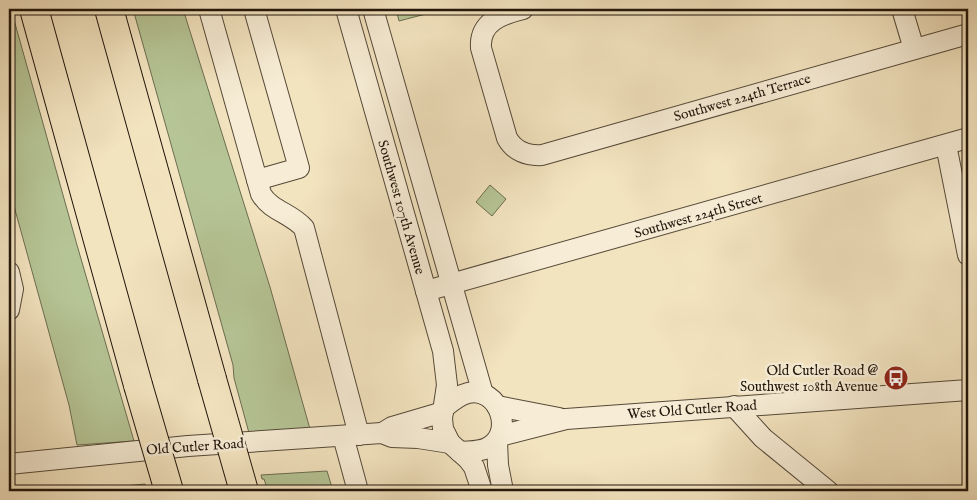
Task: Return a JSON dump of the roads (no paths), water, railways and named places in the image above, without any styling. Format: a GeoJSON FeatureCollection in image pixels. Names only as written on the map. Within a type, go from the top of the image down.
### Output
{"type":"FeatureCollection","features":[{"type":"Feature","properties":{"kind":"highway"},"geometry":{"type":"LineString","coordinates":[[34,9],[169,491]]}},
{"type":"Feature","properties":{"kind":"highway"},"geometry":{"type":"LineString","coordinates":[[109,9],[244,491]]}},
{"type":"Feature","properties":{"kind":"street"},"geometry":{"type":"LineString","coordinates":[[209,9],[257,180],[266,202],[273,208],[297,220],[304,228],[351,436],[358,491]]}},
{"type":"Feature","properties":{"kind":"street"},"geometry":{"type":"LineString","coordinates":[[254,9],[299,168],[257,180]]}},
{"type":"Feature","properties":{"kind":"street","name":"Southwest 107th Avenue"},"geometry":{"type":"LineString","coordinates":[[346,9],[426,291],[446,370],[447,385],[444,410]]}},
{"type":"Feature","properties":{"kind":"street","name":"Southwest 107th Avenue"},"geometry":{"type":"LineString","coordinates":[[373,9],[452,284],[490,400]]}},
{"type":"Feature","properties":{"kind":"street","name":"Southwest 224th Terrace"},"geometry":{"type":"LineString","coordinates":[[523,9],[497,18],[485,29],[481,37],[481,48],[507,138],[516,149],[530,155],[542,155],[968,34]]}},
{"type":"Feature","properties":{"kind":"street"},"geometry":{"type":"LineString","coordinates":[[902,9],[914,49]]}},
{"type":"Feature","properties":{"kind":"street","name":"Southwest 224th Street"},"geometry":{"type":"LineString","coordinates":[[426,291],[968,138]]}},
{"type":"Feature","properties":{"kind":"street"},"geometry":{"type":"LineString","coordinates":[[946,145],[968,255]]}},
{"type":"Feature","properties":{"kind":"street"},"geometry":{"type":"LineString","coordinates":[[9,272],[13,289],[9,310]]}},
{"type":"Feature","properties":{"kind":"street","name":"West Old Cutler Road"},"geometry":{"type":"LineString","coordinates":[[498,438],[566,419],[968,390]]}},
{"type":"Feature","properties":{"kind":"street"},"geometry":{"type":"LineString","coordinates":[[482,491],[474,466],[455,447],[443,429],[442,418],[444,410],[454,399],[470,392],[490,400],[502,419],[502,427],[498,438],[498,465],[503,491]]}},
{"type":"Feature","properties":{"kind":"street","name":"West Old Cutler Road"},"geometry":{"type":"LineString","coordinates":[[490,400],[566,419]]}},
{"type":"Feature","properties":{"kind":"street"},"geometry":{"type":"LineString","coordinates":[[734,406],[763,438],[828,491]]}},
{"type":"Feature","properties":{"kind":"street","name":"Old Cutler Road"},"geometry":{"type":"LineString","coordinates":[[9,464],[188,446],[382,433],[392,427],[444,410]]}},
{"type":"Feature","properties":{"kind":"street","name":"Old Cutler Road"},"geometry":{"type":"LineString","coordinates":[[382,433],[392,437],[418,438],[455,447]]}},
{"type":"Feature","properties":{"kind":"street"},"geometry":{"type":"LineString","coordinates":[[455,447],[479,451],[498,438]]}},
{"type":"Feature","properties":{"kind":"place","name":"Old Cutler Road @ Southwest 108th Avenue"},"geometry":{"type":"Point","coordinates":[896,378]}}]}
